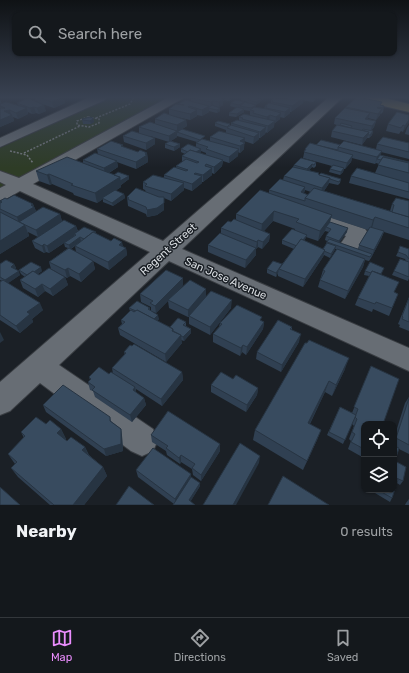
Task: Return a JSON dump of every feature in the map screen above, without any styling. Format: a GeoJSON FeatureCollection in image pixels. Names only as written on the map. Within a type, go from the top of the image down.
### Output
{"type":"FeatureCollection","features":[{"type":"Feature","properties":{"kind":"street"},"geometry":{"type":"LineString","coordinates":[[4,147],[56,121]]}},
{"type":"Feature","properties":{"kind":"street"},"geometry":{"type":"LineString","coordinates":[[0,195],[10,180],[132,121]]}},
{"type":"Feature","properties":{"kind":"street","name":"Regent Street"},"geometry":{"type":"LineString","coordinates":[[0,401],[312,121]]}},
{"type":"Feature","properties":{"kind":"street","name":"San Jose Avenue"},"geometry":{"type":"LineString","coordinates":[[10,180],[409,360]]}},
{"type":"Feature","properties":{"kind":"street"},"geometry":{"type":"LineString","coordinates":[[234,191],[253,197]]}},
{"type":"Feature","properties":{"kind":"street"},"geometry":{"type":"LineString","coordinates":[[301,213],[358,233],[349,246]]}},
{"type":"Feature","properties":{"kind":"street"},"geometry":{"type":"LineString","coordinates":[[39,366],[142,440]]}},
{"type":"Feature","properties":{"kind":"path"},"geometry":{"type":"LineString","coordinates":[[79,121],[77,123],[80,126]]}},
{"type":"Feature","properties":{"kind":"path"},"geometry":{"type":"LineString","coordinates":[[24,153],[80,126],[89,127],[97,125],[99,121]]}},
{"type":"Feature","properties":{"kind":"path"},"geometry":{"type":"LineString","coordinates":[[4,147],[24,153],[30,157],[34,166]]}},
{"type":"Feature","properties":{"kind":"green space"},"geometry":{"type":"Polygon","coordinates":[[[59,121],[128,121],[0,189],[0,148],[59,121]]]}},
{"type":"Feature","properties":{"kind":"building"},"geometry":{"type":"Polygon","coordinates":[[[161,121],[185,121],[177,125],[161,121]]]}},
{"type":"Feature","properties":{"kind":"building"},"geometry":{"type":"Polygon","coordinates":[[[218,121],[230,124],[227,127],[215,123],[218,121]]]}},
{"type":"Feature","properties":{"kind":"building"},"geometry":{"type":"Polygon","coordinates":[[[239,121],[266,127],[260,132],[231,123],[239,121]]]}},
{"type":"Feature","properties":{"kind":"building"},"geometry":{"type":"Polygon","coordinates":[[[248,121],[275,121],[268,126],[248,121]]]}},
{"type":"Feature","properties":{"kind":"building"},"geometry":{"type":"Polygon","coordinates":[[[347,121],[376,121],[372,126],[347,121]]]}},
{"type":"Feature","properties":{"kind":"building"},"geometry":{"type":"Polygon","coordinates":[[[391,121],[409,121],[405,126],[403,125],[401,128],[388,124],[391,121]]]}},
{"type":"Feature","properties":{"kind":"building"},"geometry":{"type":"Polygon","coordinates":[[[150,122],[177,131],[169,136],[139,127],[150,122]]]}},
{"type":"Feature","properties":{"kind":"building"},"geometry":{"type":"Polygon","coordinates":[[[341,123],[352,126],[351,128],[340,125],[341,123]]]}},
{"type":"Feature","properties":{"kind":"building"},"geometry":{"type":"Polygon","coordinates":[[[231,125],[259,133],[254,137],[227,128],[231,125]]]}},
{"type":"Feature","properties":{"kind":"building"},"geometry":{"type":"Polygon","coordinates":[[[337,125],[369,132],[363,138],[332,131],[337,125]]]}},
{"type":"Feature","properties":{"kind":"building"},"geometry":{"type":"Polygon","coordinates":[[[182,129],[205,136],[200,140],[177,132],[182,129]]]}},
{"type":"Feature","properties":{"kind":"building"},"geometry":{"type":"Polygon","coordinates":[[[362,130],[373,131],[370,135],[368,135],[369,132],[362,130]]]}},
{"type":"Feature","properties":{"kind":"building"},"geometry":{"type":"Polygon","coordinates":[[[132,131],[155,138],[146,143],[123,136],[132,131]]]}},
{"type":"Feature","properties":{"kind":"building"},"geometry":{"type":"Polygon","coordinates":[[[219,131],[245,138],[240,141],[245,143],[240,146],[210,137],[219,131]]]}},
{"type":"Feature","properties":{"kind":"building"},"geometry":{"type":"Polygon","coordinates":[[[383,137],[409,143],[409,152],[377,144],[383,137]]]}},
{"type":"Feature","properties":{"kind":"building"},"geometry":{"type":"Polygon","coordinates":[[[202,139],[239,149],[229,157],[206,149],[208,147],[196,143],[202,139]]]}},
{"type":"Feature","properties":{"kind":"building"},"geometry":{"type":"Polygon","coordinates":[[[321,140],[341,145],[338,147],[338,150],[316,145],[321,140]]]}},
{"type":"Feature","properties":{"kind":"building"},"geometry":{"type":"Polygon","coordinates":[[[111,141],[138,152],[140,150],[147,153],[145,154],[147,155],[136,162],[97,149],[111,141]]]}},
{"type":"Feature","properties":{"kind":"building"},"geometry":{"type":"Polygon","coordinates":[[[170,141],[180,144],[174,147],[165,144],[170,141]]]}},
{"type":"Feature","properties":{"kind":"building"},"geometry":{"type":"Polygon","coordinates":[[[344,141],[382,151],[377,157],[338,147],[344,141]]]}},
{"type":"Feature","properties":{"kind":"building"},"geometry":{"type":"Polygon","coordinates":[[[310,143],[353,155],[347,163],[304,152],[310,143]]]}},
{"type":"Feature","properties":{"kind":"building"},"geometry":{"type":"Polygon","coordinates":[[[188,144],[201,149],[196,152],[190,150],[188,152],[181,149],[188,144]]]}},
{"type":"Feature","properties":{"kind":"building"},"geometry":{"type":"Polygon","coordinates":[[[190,150],[223,160],[214,167],[206,164],[205,166],[212,168],[203,175],[195,173],[194,174],[202,176],[192,184],[164,175],[174,167],[186,171],[188,170],[176,166],[186,159],[197,163],[199,162],[182,156],[190,150]]]}},
{"type":"Feature","properties":{"kind":"building"},"geometry":{"type":"Polygon","coordinates":[[[95,153],[117,161],[104,168],[83,160],[95,153]]]}},
{"type":"Feature","properties":{"kind":"building"},"geometry":{"type":"Polygon","coordinates":[[[380,155],[409,163],[383,157],[381,160],[377,159],[380,155]]]}},
{"type":"Feature","properties":{"kind":"building"},"geometry":{"type":"Polygon","coordinates":[[[67,157],[120,177],[95,193],[71,185],[73,184],[49,174],[47,175],[36,171],[67,157]]]}},
{"type":"Feature","properties":{"kind":"building"},"geometry":{"type":"Polygon","coordinates":[[[383,157],[409,163],[409,173],[378,165],[383,157]]]}},
{"type":"Feature","properties":{"kind":"building"},"geometry":{"type":"Polygon","coordinates":[[[301,158],[316,162],[307,169],[294,165],[301,158]]]}},
{"type":"Feature","properties":{"kind":"building"},"geometry":{"type":"Polygon","coordinates":[[[333,165],[344,168],[341,172],[330,169],[333,165]]]}},
{"type":"Feature","properties":{"kind":"building"},"geometry":{"type":"Polygon","coordinates":[[[293,167],[319,173],[318,174],[330,178],[322,188],[284,176],[293,167]]]}},
{"type":"Feature","properties":{"kind":"building"},"geometry":{"type":"Polygon","coordinates":[[[357,168],[409,183],[409,192],[351,176],[357,168]]]}},
{"type":"Feature","properties":{"kind":"building"},"geometry":{"type":"Polygon","coordinates":[[[118,172],[129,176],[120,181],[120,177],[114,175],[118,172]]]}},
{"type":"Feature","properties":{"kind":"building"},"geometry":{"type":"Polygon","coordinates":[[[321,173],[341,179],[339,182],[319,175],[321,173]]]}},
{"type":"Feature","properties":{"kind":"building"},"geometry":{"type":"Polygon","coordinates":[[[153,175],[184,183],[171,194],[145,186],[147,184],[143,182],[153,175]]]}},
{"type":"Feature","properties":{"kind":"building"},"geometry":{"type":"Polygon","coordinates":[[[280,179],[305,187],[301,192],[308,195],[305,198],[305,201],[269,190],[280,179]]]}},
{"type":"Feature","properties":{"kind":"building"},"geometry":{"type":"Polygon","coordinates":[[[136,188],[159,197],[164,197],[164,203],[157,208],[147,210],[146,207],[127,199],[129,198],[127,197],[136,188]]]}},
{"type":"Feature","properties":{"kind":"building"},"geometry":{"type":"Polygon","coordinates":[[[314,188],[409,217],[409,228],[375,217],[373,220],[305,198],[314,188]]]}},
{"type":"Feature","properties":{"kind":"building"},"geometry":{"type":"Polygon","coordinates":[[[115,190],[124,194],[112,203],[102,198],[115,190]]]}},
{"type":"Feature","properties":{"kind":"building"},"geometry":{"type":"Polygon","coordinates":[[[260,190],[332,215],[320,231],[296,222],[299,219],[274,211],[262,224],[236,214],[260,190]]]}},
{"type":"Feature","properties":{"kind":"building"},"geometry":{"type":"Polygon","coordinates":[[[14,195],[33,204],[31,205],[34,207],[17,217],[0,209],[0,203],[2,202],[0,201],[14,195]]]}},
{"type":"Feature","properties":{"kind":"building"},"geometry":{"type":"Polygon","coordinates":[[[396,198],[409,201],[409,217],[392,212],[394,205],[392,204],[396,198]]]}},
{"type":"Feature","properties":{"kind":"building"},"geometry":{"type":"Polygon","coordinates":[[[43,207],[60,214],[36,230],[19,222],[43,207]]]}},
{"type":"Feature","properties":{"kind":"building"},"geometry":{"type":"Polygon","coordinates":[[[0,212],[25,225],[0,241],[0,212]]]}},
{"type":"Feature","properties":{"kind":"building"},"geometry":{"type":"Polygon","coordinates":[[[234,219],[270,234],[263,242],[258,240],[257,242],[221,228],[228,221],[231,222],[234,219]]]}},
{"type":"Feature","properties":{"kind":"building"},"geometry":{"type":"Polygon","coordinates":[[[64,220],[76,226],[47,246],[44,244],[42,246],[32,241],[64,220]]]}},
{"type":"Feature","properties":{"kind":"building"},"geometry":{"type":"Polygon","coordinates":[[[330,222],[348,228],[339,241],[326,236],[331,229],[326,227],[330,222]]]}},
{"type":"Feature","properties":{"kind":"building"},"geometry":{"type":"Polygon","coordinates":[[[84,227],[96,232],[93,232],[84,239],[80,237],[69,245],[64,243],[76,235],[74,234],[84,227]]]}},
{"type":"Feature","properties":{"kind":"building"},"geometry":{"type":"Polygon","coordinates":[[[370,227],[384,231],[374,250],[359,245],[370,227]]]}},
{"type":"Feature","properties":{"kind":"building"},"geometry":{"type":"Polygon","coordinates":[[[292,229],[307,235],[303,240],[301,239],[297,246],[282,240],[292,229]]]}},
{"type":"Feature","properties":{"kind":"building"},"geometry":{"type":"Polygon","coordinates":[[[93,232],[111,241],[114,238],[122,242],[119,245],[126,248],[108,262],[75,246],[93,232]]]}},
{"type":"Feature","properties":{"kind":"building"},"geometry":{"type":"Polygon","coordinates":[[[220,233],[256,248],[246,260],[208,245],[220,233]]]}},
{"type":"Feature","properties":{"kind":"building"},"geometry":{"type":"Polygon","coordinates":[[[301,239],[325,250],[305,279],[279,269],[301,239]]]}},
{"type":"Feature","properties":{"kind":"building"},"geometry":{"type":"Polygon","coordinates":[[[329,239],[372,254],[370,257],[327,242],[329,239]]]}},
{"type":"Feature","properties":{"kind":"building"},"geometry":{"type":"Polygon","coordinates":[[[327,243],[336,246],[331,254],[323,249],[327,243]]]}},
{"type":"Feature","properties":{"kind":"building"},"geometry":{"type":"Polygon","coordinates":[[[400,246],[409,249],[409,259],[406,255],[398,252],[400,246]]]}},
{"type":"Feature","properties":{"kind":"building"},"geometry":{"type":"Polygon","coordinates":[[[69,248],[93,261],[79,274],[68,268],[65,270],[49,262],[69,248]]]}},
{"type":"Feature","properties":{"kind":"building"},"geometry":{"type":"Polygon","coordinates":[[[337,249],[365,259],[348,291],[320,280],[325,271],[323,270],[337,249]]]}},
{"type":"Feature","properties":{"kind":"building"},"geometry":{"type":"Polygon","coordinates":[[[400,259],[409,262],[409,277],[394,271],[400,259]]]}},
{"type":"Feature","properties":{"kind":"building"},"geometry":{"type":"Polygon","coordinates":[[[6,260],[14,264],[11,267],[19,271],[5,280],[0,277],[0,264],[6,260]]]}},
{"type":"Feature","properties":{"kind":"building"},"geometry":{"type":"Polygon","coordinates":[[[273,261],[282,264],[276,273],[267,269],[273,261]]]}},
{"type":"Feature","properties":{"kind":"building"},"geometry":{"type":"Polygon","coordinates":[[[31,262],[41,267],[27,275],[19,270],[31,262]]]}},
{"type":"Feature","properties":{"kind":"building"},"geometry":{"type":"Polygon","coordinates":[[[370,262],[384,268],[381,274],[372,271],[371,273],[365,271],[370,262]]]}},
{"type":"Feature","properties":{"kind":"building"},"geometry":{"type":"Polygon","coordinates":[[[49,268],[65,277],[50,289],[42,284],[35,289],[20,280],[33,271],[39,275],[49,268]]]}},
{"type":"Feature","properties":{"kind":"building"},"geometry":{"type":"Polygon","coordinates":[[[166,270],[183,278],[155,306],[150,303],[153,301],[140,294],[166,270]]]}},
{"type":"Feature","properties":{"kind":"building"},"geometry":{"type":"Polygon","coordinates":[[[372,271],[399,282],[394,292],[398,294],[392,308],[376,302],[375,304],[358,298],[372,271]]]}},
{"type":"Feature","properties":{"kind":"building"},"geometry":{"type":"Polygon","coordinates":[[[3,280],[40,303],[27,312],[30,314],[16,326],[0,315],[0,282],[3,280]]]}},
{"type":"Feature","properties":{"kind":"building"},"geometry":{"type":"Polygon","coordinates":[[[190,280],[206,289],[188,310],[168,300],[190,280]]]}},
{"type":"Feature","properties":{"kind":"building"},"geometry":{"type":"Polygon","coordinates":[[[211,291],[232,300],[210,327],[189,316],[211,291]]]}},
{"type":"Feature","properties":{"kind":"building"},"geometry":{"type":"Polygon","coordinates":[[[409,298],[409,322],[402,319],[402,316],[409,298]]]}},
{"type":"Feature","properties":{"kind":"building"},"geometry":{"type":"Polygon","coordinates":[[[137,301],[150,308],[148,309],[158,315],[154,319],[137,310],[136,311],[129,308],[137,301]]]}},
{"type":"Feature","properties":{"kind":"building"},"geometry":{"type":"Polygon","coordinates":[[[237,305],[262,317],[260,320],[264,322],[247,347],[243,345],[241,348],[213,334],[222,324],[220,323],[237,305]]]}},
{"type":"Feature","properties":{"kind":"building"},"geometry":{"type":"Polygon","coordinates":[[[131,310],[134,312],[137,310],[173,329],[172,331],[181,335],[165,354],[118,328],[125,322],[121,320],[131,310]]]}},
{"type":"Feature","properties":{"kind":"building"},"geometry":{"type":"Polygon","coordinates":[[[178,318],[186,322],[183,325],[191,329],[183,337],[173,331],[170,327],[178,318]]]}},
{"type":"Feature","properties":{"kind":"building"},"geometry":{"type":"Polygon","coordinates":[[[278,320],[292,327],[290,329],[301,334],[282,365],[257,352],[278,320]]]}},
{"type":"Feature","properties":{"kind":"building"},"geometry":{"type":"Polygon","coordinates":[[[309,340],[349,358],[336,385],[329,381],[308,423],[321,430],[307,461],[255,430],[305,343],[309,340]]]}},
{"type":"Feature","properties":{"kind":"building"},"geometry":{"type":"Polygon","coordinates":[[[134,344],[182,372],[161,399],[112,368],[126,353],[124,352],[130,345],[132,346],[134,344]]]}},
{"type":"Feature","properties":{"kind":"building"},"geometry":{"type":"Polygon","coordinates":[[[371,366],[399,379],[384,421],[361,421],[361,447],[351,442],[355,434],[352,432],[357,419],[355,417],[358,409],[354,407],[371,366]]]}},
{"type":"Feature","properties":{"kind":"building"},"geometry":{"type":"Polygon","coordinates":[[[99,367],[109,374],[111,372],[135,387],[133,390],[144,398],[130,415],[92,390],[95,387],[88,382],[91,379],[89,377],[99,367]]]}},
{"type":"Feature","properties":{"kind":"building"},"geometry":{"type":"Polygon","coordinates":[[[221,372],[233,379],[236,375],[258,388],[247,405],[211,385],[221,372]]]}},
{"type":"Feature","properties":{"kind":"building"},"geometry":{"type":"Polygon","coordinates":[[[63,385],[110,417],[110,421],[121,429],[121,444],[104,449],[43,405],[63,385]]]}},
{"type":"Feature","properties":{"kind":"building"},"geometry":{"type":"Polygon","coordinates":[[[409,398],[409,445],[397,439],[409,398]]]}},
{"type":"Feature","properties":{"kind":"building"},"geometry":{"type":"Polygon","coordinates":[[[340,407],[356,415],[345,440],[329,432],[340,407]]]}},
{"type":"Feature","properties":{"kind":"building"},"geometry":{"type":"Polygon","coordinates":[[[168,411],[220,444],[201,475],[192,468],[195,464],[181,455],[179,458],[166,448],[168,446],[151,435],[168,411]]]}},
{"type":"Feature","properties":{"kind":"building"},"geometry":{"type":"Polygon","coordinates":[[[36,417],[46,424],[50,420],[61,429],[57,433],[67,441],[71,437],[85,447],[82,450],[103,467],[73,505],[54,505],[11,468],[17,462],[8,454],[25,436],[21,432],[36,417]]]}},
{"type":"Feature","properties":{"kind":"building"},"geometry":{"type":"Polygon","coordinates":[[[240,443],[260,456],[233,505],[203,505],[240,443]]]}},
{"type":"Feature","properties":{"kind":"building"},"geometry":{"type":"Polygon","coordinates":[[[153,448],[191,474],[175,499],[136,470],[153,448]]]}},
{"type":"Feature","properties":{"kind":"building"},"geometry":{"type":"Polygon","coordinates":[[[397,462],[406,467],[403,481],[397,478],[397,462]]]}},
{"type":"Feature","properties":{"kind":"building"},"geometry":{"type":"Polygon","coordinates":[[[283,476],[329,505],[268,505],[283,476]]]}},
{"type":"Feature","properties":{"kind":"building"},"geometry":{"type":"Polygon","coordinates":[[[191,477],[200,483],[189,500],[195,505],[173,505],[191,477]]]}},
{"type":"Feature","properties":{"kind":"building"},"geometry":{"type":"Polygon","coordinates":[[[129,486],[154,505],[116,505],[129,486]]]}},
{"type":"Feature","properties":{"kind":"building"},"geometry":{"type":"Polygon","coordinates":[[[0,487],[20,505],[0,505],[0,487]]]}},
{"type":"Feature","properties":{"kind":"building"},"geometry":{"type":"Polygon","coordinates":[[[383,493],[394,493],[392,498],[383,493]]]}}]}
